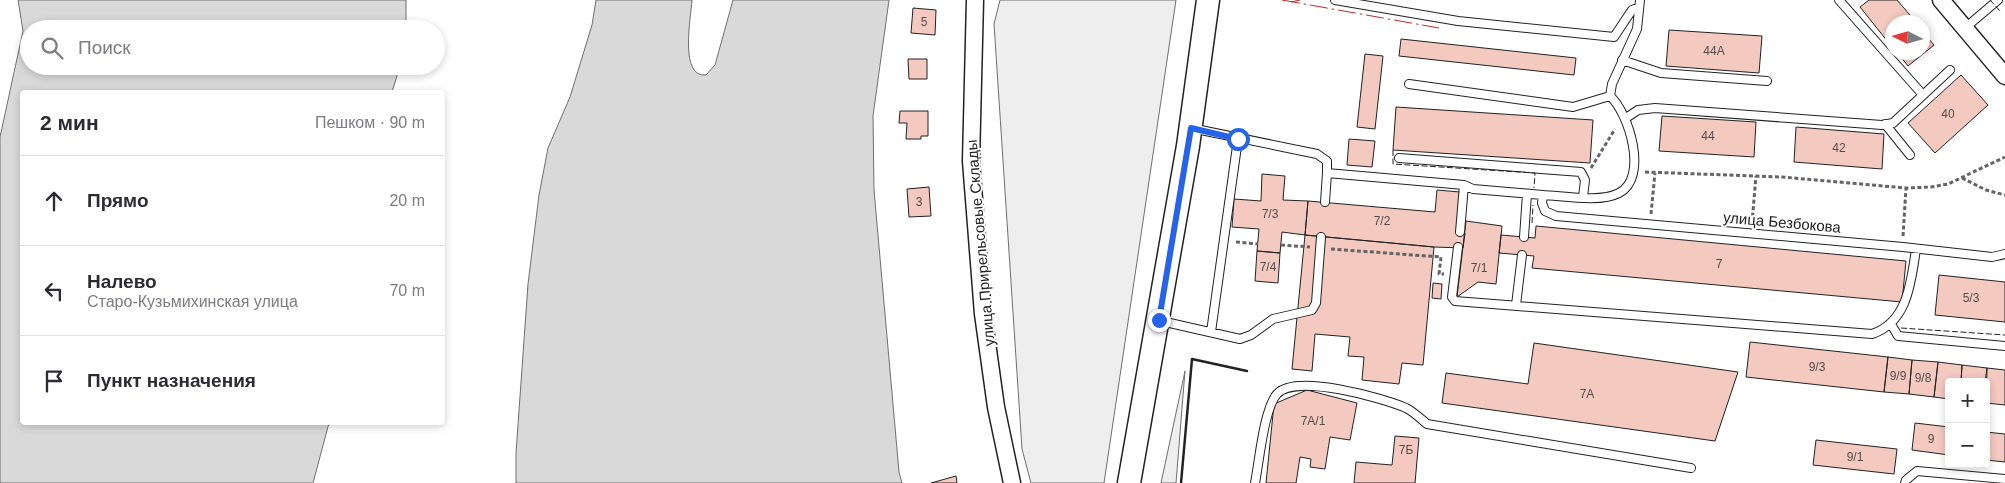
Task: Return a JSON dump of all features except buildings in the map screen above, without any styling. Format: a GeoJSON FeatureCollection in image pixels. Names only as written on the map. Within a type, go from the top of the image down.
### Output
{"type":"FeatureCollection","features":[{"type":"Feature","properties":{"kind":"main road"},"geometry":{"type":"LineString","coordinates":[[1129,483],[1159,320],[1191,128],[1208,0]]}},
{"type":"Feature","properties":{"kind":"street","name":"улица Прирельсовые Склады"},"geometry":{"type":"LineString","coordinates":[[975,0],[970,161],[983,314],[996,407],[1012,483]]}},
{"type":"Feature","properties":{"kind":"street"},"geometry":{"type":"LineString","coordinates":[[1943,1],[2005,76]]}},
{"type":"Feature","properties":{"kind":"lane"},"geometry":{"type":"LineString","coordinates":[[1335,0],[1458,21],[1614,36],[1632,10],[1640,3]]}},
{"type":"Feature","properties":{"kind":"lane"},"geometry":{"type":"LineString","coordinates":[[1839,0],[1924,95]]}},
{"type":"Feature","properties":{"kind":"lane"},"geometry":{"type":"LineString","coordinates":[[1965,28],[1998,0]]}},
{"type":"Feature","properties":{"kind":"lane"},"geometry":{"type":"LineString","coordinates":[[1610,96],[1612,84],[1637,29],[1640,3]]}},
{"type":"Feature","properties":{"kind":"lane"},"geometry":{"type":"LineString","coordinates":[[1622,60],[1661,73],[1767,81]]}},
{"type":"Feature","properties":{"kind":"lane"},"geometry":{"type":"LineString","coordinates":[[1626,118],[1638,110],[1655,108],[1885,124],[1893,123],[1950,70]]}},
{"type":"Feature","properties":{"kind":"lane"},"geometry":{"type":"LineString","coordinates":[[1409,84],[1573,106],[1610,96]]}},
{"type":"Feature","properties":{"kind":"lane"},"geometry":{"type":"LineString","coordinates":[[1327,174],[1464,185],[1473,189],[1527,194],[1583,197],[1610,196],[1622,192],[1630,180],[1633,167],[1633,142],[1626,118],[1618,104],[1610,96]]}},
{"type":"Feature","properties":{"kind":"lane"},"geometry":{"type":"LineString","coordinates":[[1885,124],[1910,154]]}},
{"type":"Feature","properties":{"kind":"lane"},"geometry":{"type":"LineString","coordinates":[[1191,128],[1317,154],[1327,161],[1325,202]]}},
{"type":"Feature","properties":{"kind":"lane"},"geometry":{"type":"LineString","coordinates":[[1211,332],[1238,139]]}},
{"type":"Feature","properties":{"kind":"lane"},"geometry":{"type":"LineString","coordinates":[[1399,158],[1581,172],[1585,180],[1583,197]]}},
{"type":"Feature","properties":{"kind":"lane"},"geometry":{"type":"LineString","coordinates":[[1460,232],[1464,185]]}},
{"type":"Feature","properties":{"kind":"lane"},"geometry":{"type":"LineString","coordinates":[[1524,237],[1527,194]]}},
{"type":"Feature","properties":{"kind":"lane","name":"улица Безбокова"},"geometry":{"type":"LineString","coordinates":[[1543,195],[1542,203],[1545,211],[1556,216],[1902,247],[1992,258],[2005,254]]}},
{"type":"Feature","properties":{"kind":"lane"},"geometry":{"type":"LineString","coordinates":[[1159,320],[1240,339],[1251,335],[1273,319],[1312,310],[1316,303],[1321,236]]}},
{"type":"Feature","properties":{"kind":"lane"},"geometry":{"type":"LineString","coordinates":[[1458,248],[1452,297],[1455,301],[1872,334],[1882,331],[1903,308],[1916,249]]}},
{"type":"Feature","properties":{"kind":"lane"},"geometry":{"type":"LineString","coordinates":[[1516,305],[1522,255]]}},
{"type":"Feature","properties":{"kind":"lane"},"geometry":{"type":"LineString","coordinates":[[1992,258],[2005,259]]}},
{"type":"Feature","properties":{"kind":"lane"},"geometry":{"type":"LineString","coordinates":[[1890,324],[1898,336],[2005,346]]}},
{"type":"Feature","properties":{"kind":"lane"},"geometry":{"type":"LineString","coordinates":[[1255,483],[1268,412],[1277,393],[1293,385],[1312,385],[1354,392],[1407,409],[1428,424],[1691,468]]}},
{"type":"Feature","properties":{"kind":"lane"},"geometry":{"type":"LineString","coordinates":[[1905,483],[1906,480],[1917,472],[2005,479]]}},
{"type":"Feature","properties":{"kind":"path"},"geometry":{"type":"LineString","coordinates":[[1581,172],[1590,169],[1613,132],[1626,118]]}},
{"type":"Feature","properties":{"kind":"path"},"geometry":{"type":"LineString","coordinates":[[1633,167],[1655,173],[1756,176],[1906,188],[1948,184],[2005,157]]}},
{"type":"Feature","properties":{"kind":"path"},"geometry":{"type":"LineString","coordinates":[[1651,215],[1655,173]]}},
{"type":"Feature","properties":{"kind":"path"},"geometry":{"type":"LineString","coordinates":[[1752,224],[1756,176]]}},
{"type":"Feature","properties":{"kind":"path"},"geometry":{"type":"LineString","coordinates":[[1962,178],[1986,190],[2005,195]]}},
{"type":"Feature","properties":{"kind":"path"},"geometry":{"type":"LineString","coordinates":[[1902,247],[1906,188]]}},
{"type":"Feature","properties":{"kind":"path"},"geometry":{"type":"LineString","coordinates":[[1223,241],[1258,244]]}},
{"type":"Feature","properties":{"kind":"path"},"geometry":{"type":"LineString","coordinates":[[1281,245],[1294,246]]}},
{"type":"Feature","properties":{"kind":"path"},"geometry":{"type":"LineString","coordinates":[[1320,248],[1441,257],[1439,274]]}},
{"type":"Feature","properties":{"kind":"shaded area"},"geometry":{"type":"Polygon","coordinates":[[[18,0],[406,0],[406,20],[21,20],[18,0]]]}},
{"type":"Feature","properties":{"kind":"shaded area"},"geometry":{"type":"Polygon","coordinates":[[[596,0],[692,0],[689,57],[692,67],[698,73],[706,75],[715,65],[733,0],[889,0],[873,116],[874,190],[899,472],[902,483],[516,483],[516,453],[528,284],[539,195],[548,148],[570,97],[592,25],[596,0]]]}},
{"type":"Feature","properties":{"kind":"shaded area"},"geometry":{"type":"Polygon","coordinates":[[[1000,0],[1176,0],[1104,483],[1031,483],[1022,449],[994,24],[1000,0]]]}},
{"type":"Feature","properties":{"kind":"shaded area"},"geometry":{"type":"Polygon","coordinates":[[[20,45],[20,75],[397,75],[393,90],[20,90],[20,425],[328,425],[313,483],[0,483],[0,137],[20,45]]]}},
{"type":"Feature","properties":{"kind":"shaded area"},"geometry":{"type":"Polygon","coordinates":[[[1185,371],[1176,483],[1161,483],[1185,371]]]}},
{"type":"Feature","properties":{"kind":"fence"},"geometry":{"type":"LineString","coordinates":[[1990,0],[2001,12]]}},
{"type":"Feature","properties":{"kind":"fence"},"geometry":{"type":"LineString","coordinates":[[1393,150],[1393,164],[1535,173],[1534,188]]}},
{"type":"Feature","properties":{"kind":"fence"},"geometry":{"type":"LineString","coordinates":[[1532,223],[1533,205]]}},
{"type":"Feature","properties":{"kind":"fence"},"geometry":{"type":"LineString","coordinates":[[1901,328],[2005,335]]}},
{"type":"Feature","properties":{"kind":"wall"},"geometry":{"type":"LineString","coordinates":[[1181,483],[1192,359],[1247,371]]}},
{"type":"Feature","properties":{"kind":"power"},"geometry":{"type":"LineString","coordinates":[[1282,0],[1439,28]]}},
{"type":"Feature","properties":{"kind":"power"},"geometry":{"type":"LineString","coordinates":[[1291,2],[1300,0]]}},
{"type":"Feature","properties":{"kind":"route"},"geometry":{"type":"LineString","coordinates":[[1159,320],[1191,128],[1238,139]]}}]}
